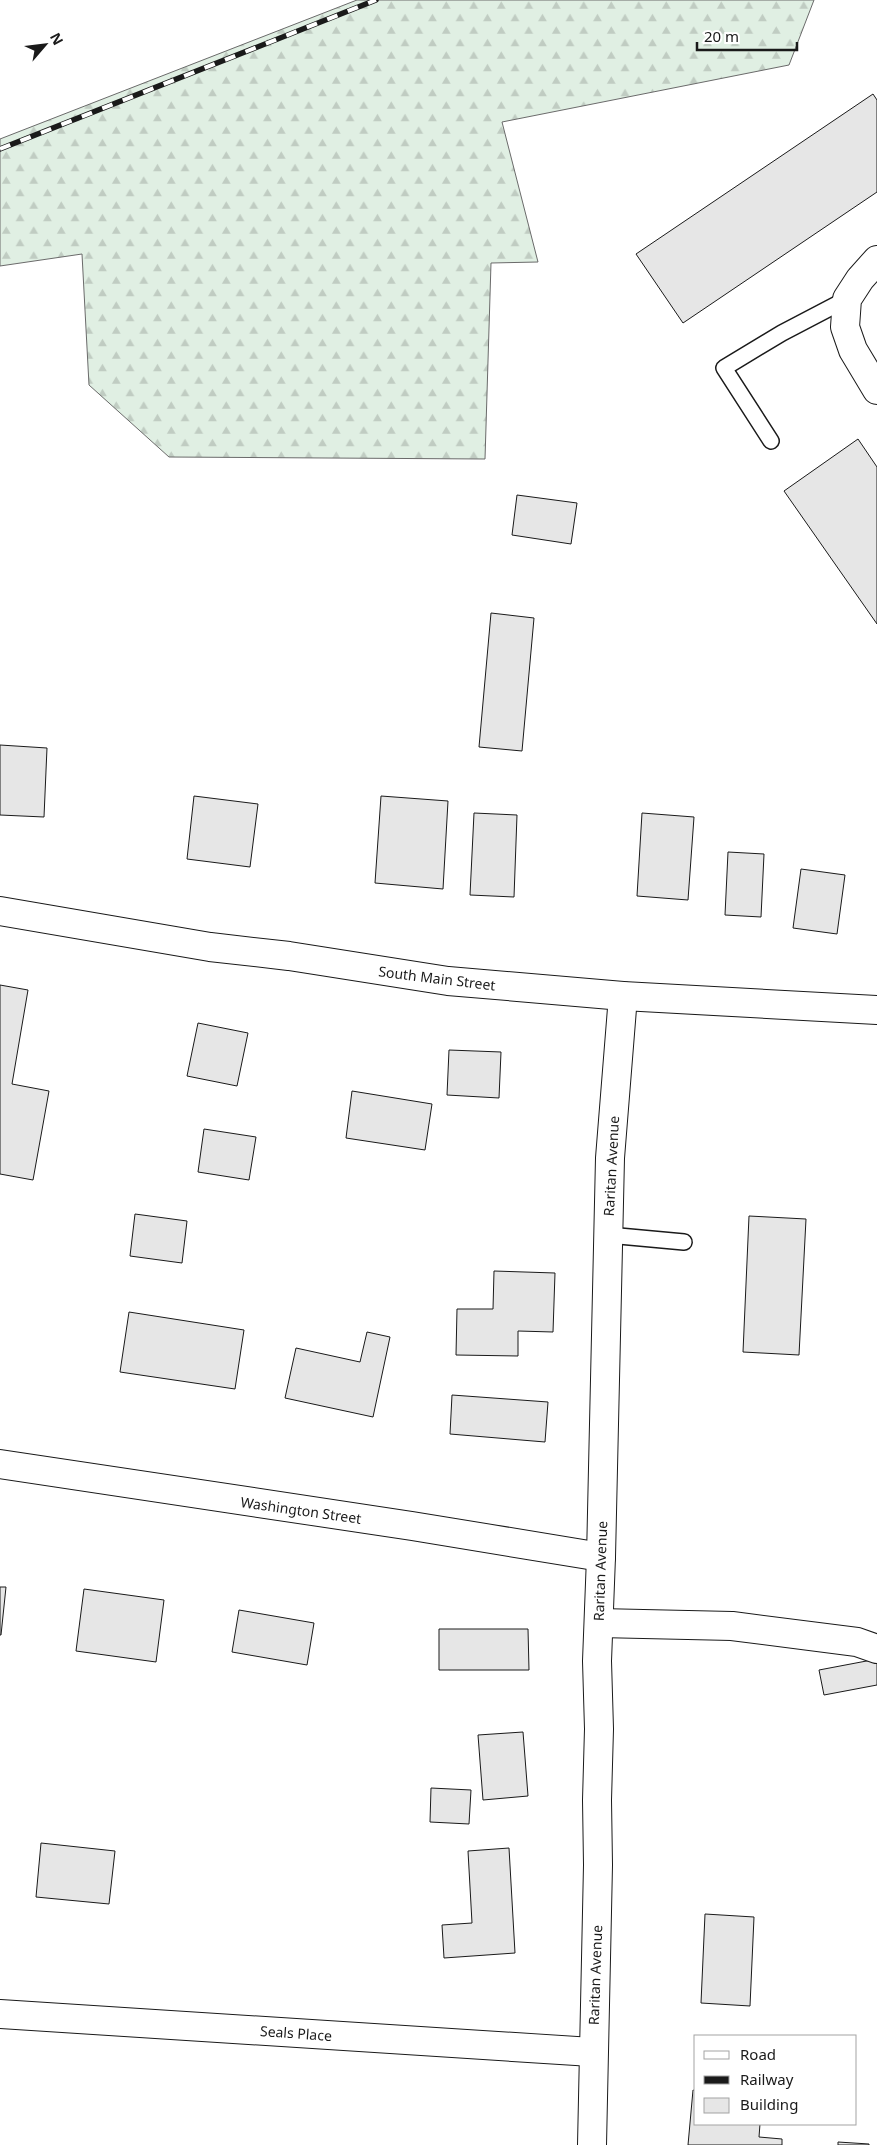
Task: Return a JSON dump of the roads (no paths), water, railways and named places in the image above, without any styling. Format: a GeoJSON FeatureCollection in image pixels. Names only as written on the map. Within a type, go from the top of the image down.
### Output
{"type":"FeatureCollection","features":[{"type":"Feature","properties":{"kind":"street"},"geometry":{"type":"LineString","coordinates":[[877,260],[860,279],[847,299],[845,327],[852,350],[877,390]]}},
{"type":"Feature","properties":{"kind":"street","name":"South Main Street"},"geometry":{"type":"LineString","coordinates":[[0,911],[210,947],[289,956],[366,970],[448,981],[623,996],[877,1010]]}},
{"type":"Feature","properties":{"kind":"street","name":"Raritan Avenue"},"geometry":{"type":"LineString","coordinates":[[592,2145],[592,2052],[598,1874],[597,1800],[599,1729],[597,1661],[610,1158],[623,996]]}},
{"type":"Feature","properties":{"kind":"street","name":"Washington Street"},"geometry":{"type":"LineString","coordinates":[[0,1464],[412,1526],[601,1557]]}},
{"type":"Feature","properties":{"kind":"street"},"geometry":{"type":"LineString","coordinates":[[599,1623],[732,1626],[857,1642],[877,1649]]}},
{"type":"Feature","properties":{"kind":"street","name":"Seals Place"},"geometry":{"type":"LineString","coordinates":[[0,2014],[592,2052]]}},
{"type":"Feature","properties":{"kind":"lane"},"geometry":{"type":"LineString","coordinates":[[771,440],[724,368],[782,333],[847,299]]}},
{"type":"Feature","properties":{"kind":"lane"},"geometry":{"type":"LineString","coordinates":[[608,1235],[684,1242]]}},
{"type":"Feature","properties":{"kind":"railway"},"geometry":{"type":"LineString","coordinates":[[0,149],[376,0]]}}]}
